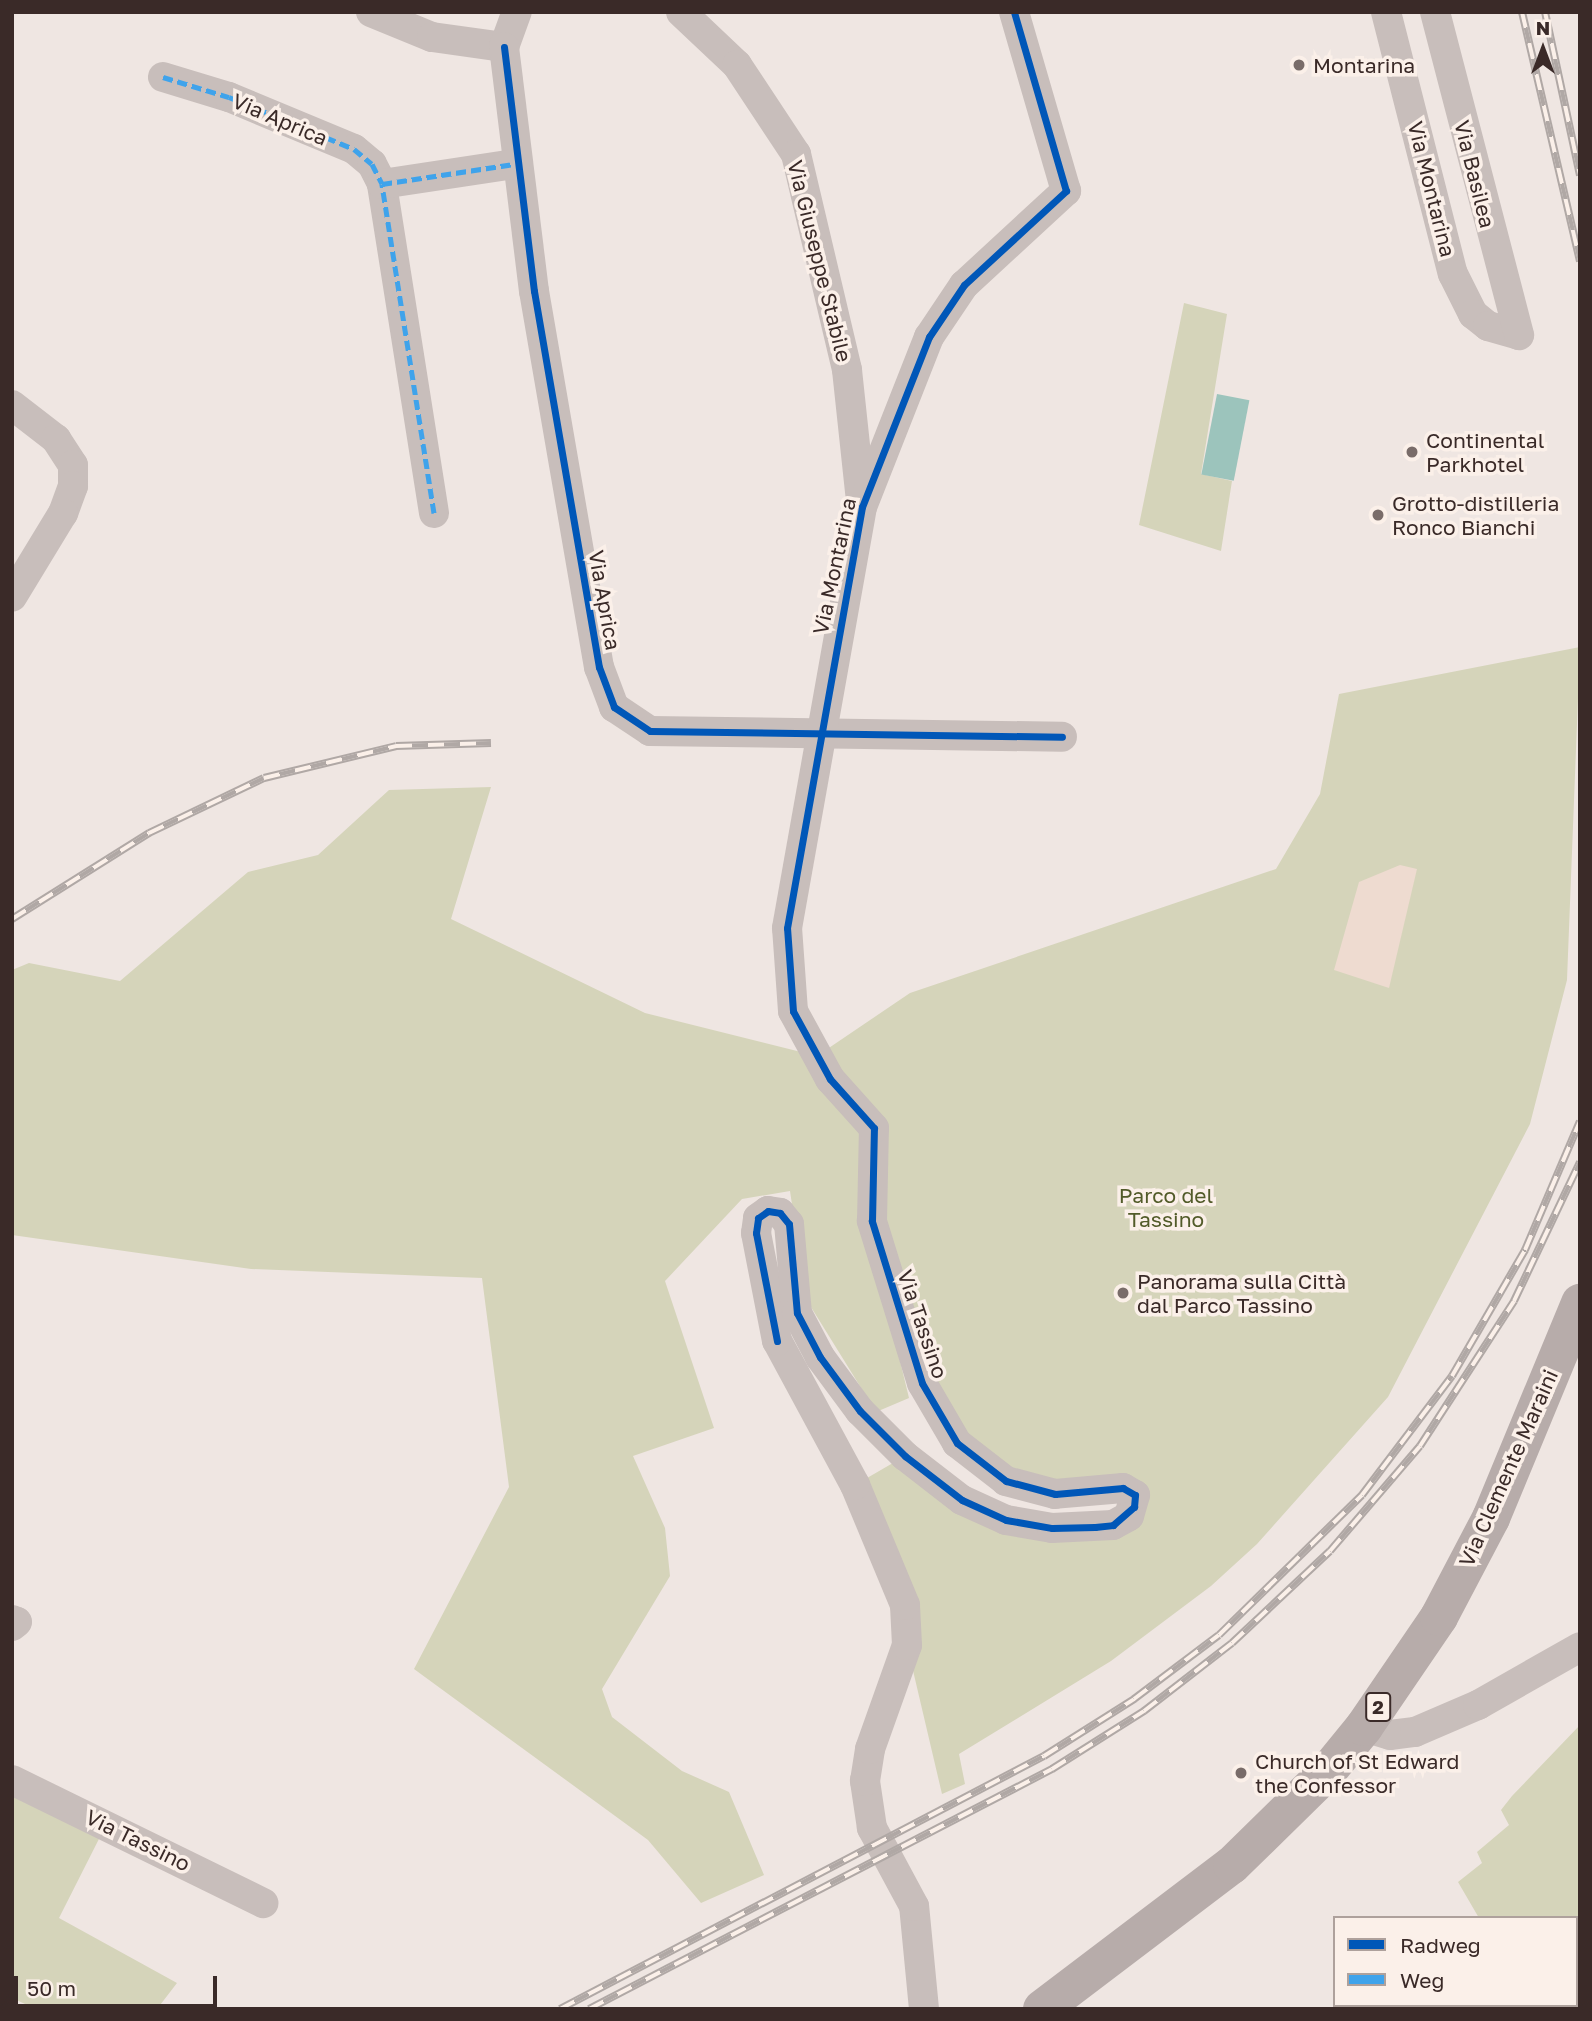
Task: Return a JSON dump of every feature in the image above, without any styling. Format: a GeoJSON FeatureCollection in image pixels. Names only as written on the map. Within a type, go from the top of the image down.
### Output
{"type":"FeatureCollection","features":[{"type":"Feature","properties":{"kind":"main road","name":"Via Clemente Maraini"},"geometry":{"type":"LineString","coordinates":[[1042,2009],[1231,1865],[1328,1771],[1364,1727],[1439,1617],[1490,1518],[1580,1303]]}},
{"type":"Feature","properties":{"kind":"street"},"geometry":{"type":"LineString","coordinates":[[371,12],[432,37],[504,47],[517,12]]}},
{"type":"Feature","properties":{"kind":"street","name":"Via Giuseppe Stabile"},"geometry":{"type":"LineString","coordinates":[[681,12],[737,65],[796,154],[821,248],[848,370],[862,508]]}},
{"type":"Feature","properties":{"kind":"street","name":"Via Montarina"},"geometry":{"type":"LineString","coordinates":[[793,1011],[787,928],[819,736],[862,508],[929,337],[964,285],[1066,191],[1014,12]]}},
{"type":"Feature","properties":{"kind":"street","name":"Via Montarina"},"geometry":{"type":"LineString","coordinates":[[1385,12],[1453,274],[1473,314],[1488,326],[1519,335]]}},
{"type":"Feature","properties":{"kind":"street","name":"Via Basilea"},"geometry":{"type":"LineString","coordinates":[[1435,12],[1519,335]]}},
{"type":"Feature","properties":{"kind":"street","name":"Via Aprica"},"geometry":{"type":"LineString","coordinates":[[504,47],[515,164],[599,667],[614,707],[650,731],[819,736],[1062,737]]}},
{"type":"Feature","properties":{"kind":"street","name":"Via Aprica"},"geometry":{"type":"LineString","coordinates":[[163,77],[229,97],[354,149],[372,164],[382,184],[434,513]]}},
{"type":"Feature","properties":{"kind":"street"},"geometry":{"type":"LineString","coordinates":[[382,184],[515,164]]}},
{"type":"Feature","properties":{"kind":"street"},"geometry":{"type":"LineString","coordinates":[[12,405],[56,439],[73,465],[73,486],[63,513],[12,597]]}},
{"type":"Feature","properties":{"kind":"street","name":"Via Tassino"},"geometry":{"type":"LineString","coordinates":[[793,1011],[830,1079],[874,1128],[872,1221],[922,1383],[957,1443],[1006,1481],[1055,1494],[1124,1488],[1135,1495],[1134,1507],[1129,1516],[1094,1527],[1052,1528],[1006,1520],[962,1500],[905,1456],[860,1411],[820,1357],[797,1313],[789,1224],[780,1213],[768,1211],[758,1218],[756,1233],[777,1341],[855,1485],[905,1605],[908,1645],[865,1781],[872,1828],[914,1906],[924,2009]]}},
{"type":"Feature","properties":{"kind":"street"},"geometry":{"type":"LineString","coordinates":[[12,1620],[17,1622],[12,1626]]}},
{"type":"Feature","properties":{"kind":"street"},"geometry":{"type":"LineString","coordinates":[[1364,1727],[1390,1735],[1415,1732],[1478,1705],[1580,1647]]}},
{"type":"Feature","properties":{"kind":"street","name":"Via Tassino"},"geometry":{"type":"LineString","coordinates":[[12,1780],[263,1903]]}},
{"type":"Feature","properties":{"kind":"green space"},"geometry":{"type":"Polygon","coordinates":[[[1184,303],[1227,314],[1201,474],[1232,481],[1221,551],[1139,525],[1184,303]]]}},
{"type":"Feature","properties":{"kind":"green space","name":"Parco del Tassino"},"geometry":{"type":"Polygon","coordinates":[[[1580,647],[1567,980],[1530,1124],[1388,1397],[1257,1544],[1211,1586],[1111,1661],[959,1754],[965,1784],[942,1794],[907,1645],[855,1485],[905,1456],[962,1500],[1094,1527],[1135,1495],[1055,1494],[957,1443],[877,1266],[909,1398],[876,1412],[806,1299],[790,1191],[742,1199],[665,1281],[714,1428],[633,1456],[665,1528],[670,1576],[602,1689],[612,1717],[682,1771],[729,1792],[764,1875],[701,1903],[648,1840],[414,1669],[509,1487],[482,1278],[251,1269],[12,1235],[12,970],[29,963],[120,981],[248,872],[318,855],[389,790],[491,787],[451,919],[645,1013],[817,1056],[910,993],[1276,869],[1320,794],[1339,694],[1580,647]]]}},
{"type":"Feature","properties":{"kind":"green space"},"geometry":{"type":"Polygon","coordinates":[[[1580,1725],[1580,2009],[1340,2009],[1578,2007],[1578,1916],[1478,1916],[1458,1882],[1482,1863],[1477,1852],[1509,1825],[1501,1810],[1580,1725]]]}},
{"type":"Feature","properties":{"kind":"green space"},"geometry":{"type":"Polygon","coordinates":[[[12,1788],[104,1829],[59,1918],[177,1983],[157,2009],[36,2009],[12,1998],[12,1788]]]}},
{"type":"Feature","properties":{"kind":"shaded area"},"geometry":{"type":"Polygon","coordinates":[[[1400,865],[1417,869],[1389,988],[1334,970],[1359,882],[1400,865]]]}},
{"type":"Feature","properties":{"kind":"water"},"geometry":{"type":"Polygon","coordinates":[[[1217,394],[1249,400],[1234,481],[1201,474],[1217,394]]]}},
{"type":"Feature","properties":{"kind":"railway"},"geometry":{"type":"LineString","coordinates":[[1522,12],[1580,261]]}},
{"type":"Feature","properties":{"kind":"railway"},"geometry":{"type":"LineString","coordinates":[[1545,12],[1580,175]]}},
{"type":"Feature","properties":{"kind":"railway"},"geometry":{"type":"LineString","coordinates":[[12,919],[149,833],[264,778],[396,746],[491,743]]}},
{"type":"Feature","properties":{"kind":"railway"},"geometry":{"type":"LineString","coordinates":[[560,2009],[1044,1756],[1134,1699],[1219,1635],[1362,1495],[1452,1376],[1525,1250],[1580,1121]]}},
{"type":"Feature","properties":{"kind":"railway"},"geometry":{"type":"LineString","coordinates":[[589,2009],[1052,1769],[1144,1711],[1232,1643],[1330,1551],[1420,1446],[1514,1301],[1580,1162]]}},
{"type":"Feature","properties":{"kind":"marked path"},"geometry":{"type":"LineString","coordinates":[[163,77],[229,97],[354,149],[372,164],[382,184]]}},
{"type":"Feature","properties":{"kind":"marked path"},"geometry":{"type":"LineString","coordinates":[[434,513],[382,184],[515,164]]}},
{"type":"Feature","properties":{"kind":"cycle path"},"geometry":{"type":"LineString","coordinates":[[777,1341],[756,1233],[758,1218],[768,1211],[780,1213],[789,1224],[797,1313],[820,1357],[860,1411],[905,1456],[962,1500],[1006,1520],[1052,1528],[1095,1527],[1113,1525],[1134,1507],[1135,1495],[1123,1488],[1055,1494],[1006,1481],[957,1443],[922,1383],[872,1221],[874,1128],[830,1079],[793,1011],[787,928],[862,507],[929,337],[964,285],[1066,191],[1014,12]]}},
{"type":"Feature","properties":{"kind":"cycle path"},"geometry":{"type":"LineString","coordinates":[[504,47],[534,291],[599,667],[614,707],[650,731],[1062,737]]}},
{"type":"Feature","properties":{"kind":"place","name":"Montarina"},"geometry":{"type":"Point","coordinates":[1299,65]}},
{"type":"Feature","properties":{"kind":"place","name":"Continental Parkhotel"},"geometry":{"type":"Point","coordinates":[1412,452]}},
{"type":"Feature","properties":{"kind":"place","name":"Grotto-distilleria Ronco Bianchi"},"geometry":{"type":"Point","coordinates":[1378,515]}},
{"type":"Feature","properties":{"kind":"place","name":"Panorama sulla Città dal Parco Tassino"},"geometry":{"type":"Point","coordinates":[1123,1293]}},
{"type":"Feature","properties":{"kind":"place","name":"Church of St Edward the Confessor"},"geometry":{"type":"Point","coordinates":[1241,1773]}}]}
